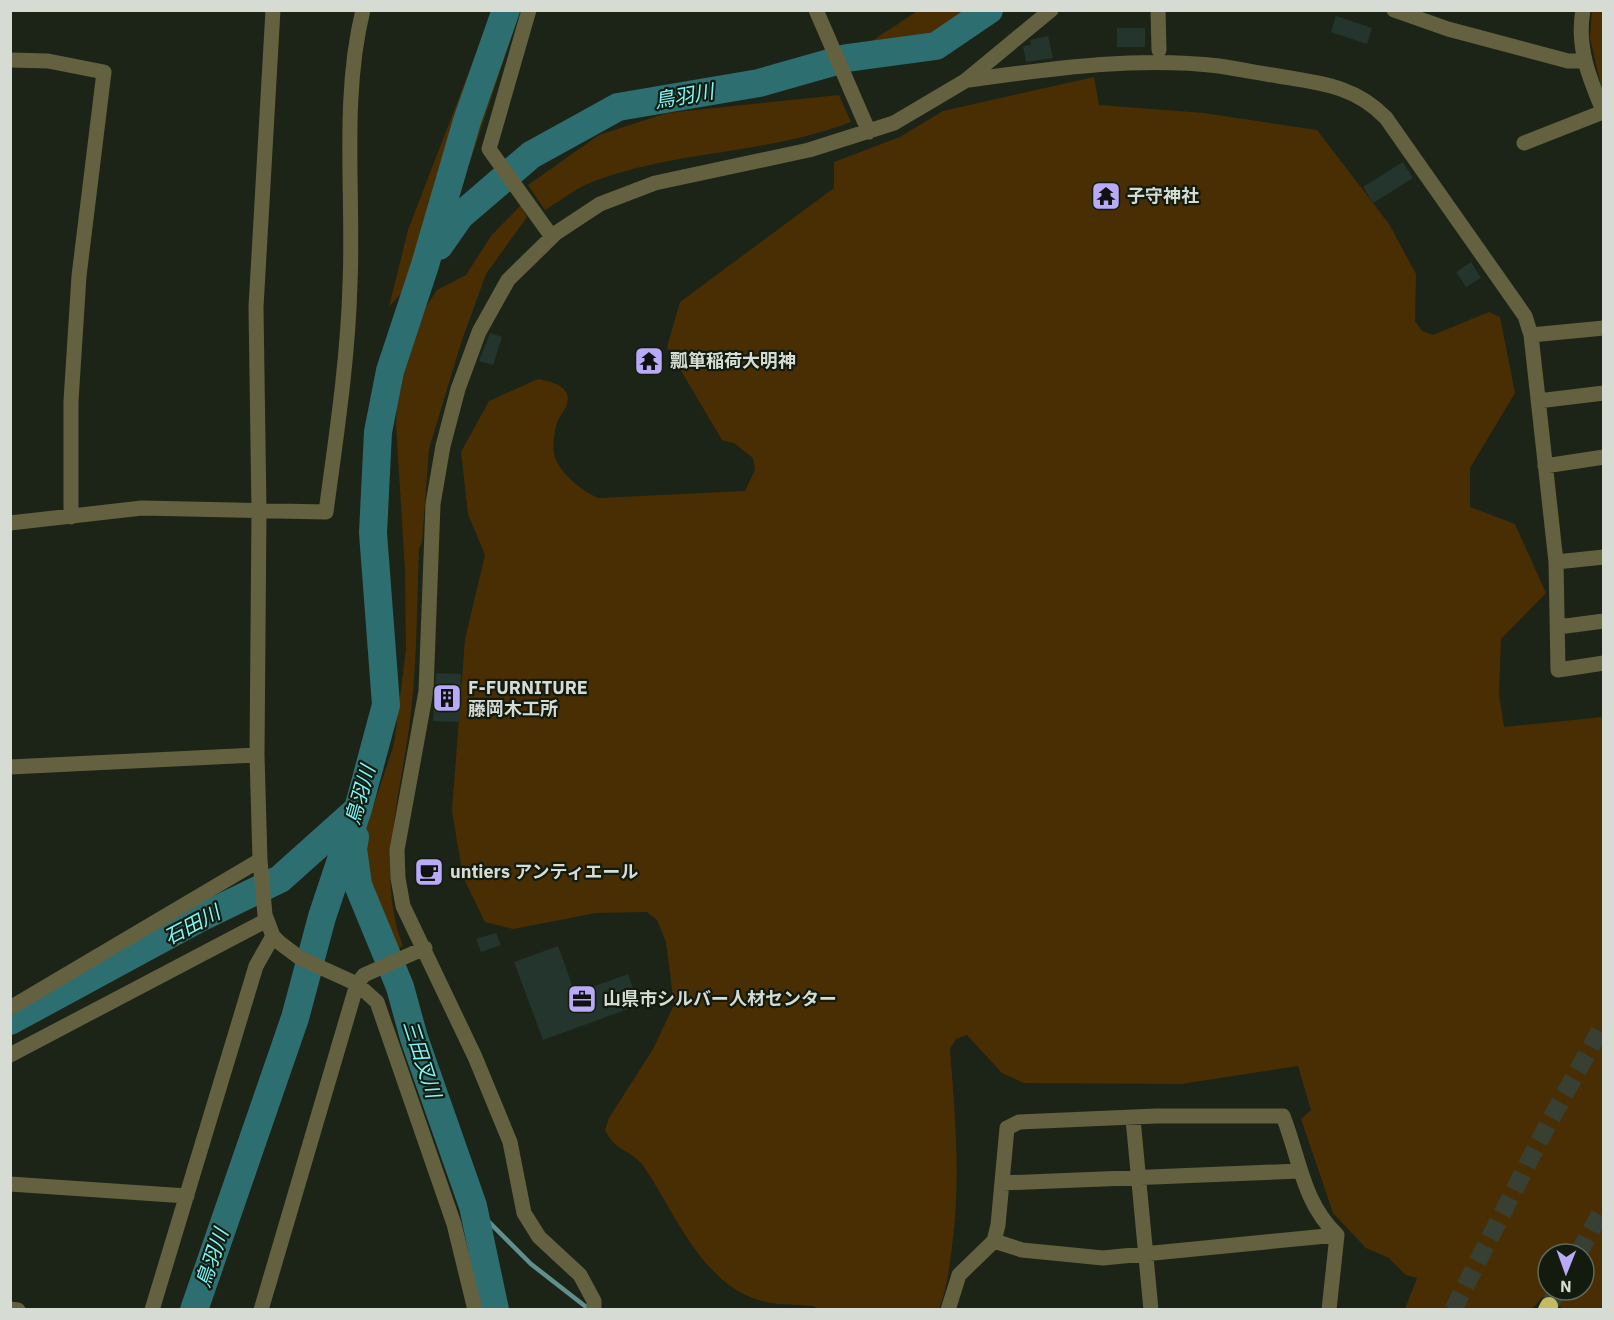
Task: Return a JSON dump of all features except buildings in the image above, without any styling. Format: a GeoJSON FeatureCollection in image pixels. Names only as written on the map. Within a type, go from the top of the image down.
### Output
{"type":"FeatureCollection","features":[{"type":"Feature","properties":{"kind":"street"},"geometry":{"type":"LineString","coordinates":[[273,10],[256,307],[259,510],[257,755],[261,864],[266,917],[276,939],[300,958],[342,977],[361,980],[421,949]]}},
{"type":"Feature","properties":{"kind":"street"},"geometry":{"type":"LineString","coordinates":[[10,523],[142,508],[326,512],[347,330],[350,283],[348,177],[356,38],[363,10]]}},
{"type":"Feature","properties":{"kind":"street"},"geometry":{"type":"LineString","coordinates":[[529,10],[489,149],[552,237]]}},
{"type":"Feature","properties":{"kind":"street"},"geometry":{"type":"LineString","coordinates":[[816,10],[868,130]]}},
{"type":"Feature","properties":{"kind":"street"},"geometry":{"type":"LineString","coordinates":[[594,1305],[580,1275],[539,1237],[524,1213],[510,1142],[403,906],[397,850],[426,691],[433,504],[443,446],[458,389],[479,332],[507,280],[552,237],[600,204],[655,183],[809,150],[894,123],[965,81],[1051,10]]}},
{"type":"Feature","properties":{"kind":"street"},"geometry":{"type":"LineString","coordinates":[[1158,10],[1159,50]]}},
{"type":"Feature","properties":{"kind":"street"},"geometry":{"type":"LineString","coordinates":[[1394,10],[1568,62],[1584,61]]}},
{"type":"Feature","properties":{"kind":"street"},"geometry":{"type":"LineString","coordinates":[[1524,143],[1603,113],[1584,61],[1580,31],[1583,10]]}},
{"type":"Feature","properties":{"kind":"street"},"geometry":{"type":"LineString","coordinates":[[10,60],[48,61],[104,72],[79,276],[71,401],[71,517]]}},
{"type":"Feature","properties":{"kind":"street"},"geometry":{"type":"LineString","coordinates":[[965,81],[1064,67],[1161,63],[1218,66],[1323,84],[1354,93],[1372,103],[1386,118],[1525,316],[1531,335],[1556,562],[1558,670],[1604,663]]}},
{"type":"Feature","properties":{"kind":"street"},"geometry":{"type":"LineString","coordinates":[[1531,335],[1604,328]]}},
{"type":"Feature","properties":{"kind":"street"},"geometry":{"type":"LineString","coordinates":[[1538,401],[1604,393]]}},
{"type":"Feature","properties":{"kind":"street"},"geometry":{"type":"LineString","coordinates":[[1545,466],[1604,457]]}},
{"type":"Feature","properties":{"kind":"street"},"geometry":{"type":"LineString","coordinates":[[1556,562],[1604,557]]}},
{"type":"Feature","properties":{"kind":"street"},"geometry":{"type":"LineString","coordinates":[[1558,627],[1604,621]]}},
{"type":"Feature","properties":{"kind":"street"},"geometry":{"type":"LineString","coordinates":[[10,767],[257,755]]}},
{"type":"Feature","properties":{"kind":"street"},"geometry":{"type":"LineString","coordinates":[[10,1008],[261,864]]}},
{"type":"Feature","properties":{"kind":"street"},"geometry":{"type":"LineString","coordinates":[[10,1055],[266,917]]}},
{"type":"Feature","properties":{"kind":"street"},"geometry":{"type":"LineString","coordinates":[[152,1310],[256,966],[276,939]]}},
{"type":"Feature","properties":{"kind":"street"},"geometry":{"type":"LineString","coordinates":[[261,1310],[361,980]]}},
{"type":"Feature","properties":{"kind":"street"},"geometry":{"type":"LineString","coordinates":[[361,980],[377,1002],[399,1060],[454,1224],[475,1310]]}},
{"type":"Feature","properties":{"kind":"street"},"geometry":{"type":"LineString","coordinates":[[948,1310],[958,1275],[994,1241],[999,1225],[1007,1128],[1019,1122],[1133,1119],[1156,1116],[1283,1116],[1300,1171],[1320,1219],[1337,1235]]}},
{"type":"Feature","properties":{"kind":"street"},"geometry":{"type":"LineString","coordinates":[[1133,1119],[1151,1310]]}},
{"type":"Feature","properties":{"kind":"street"},"geometry":{"type":"LineString","coordinates":[[1002,1183],[1300,1171]]}},
{"type":"Feature","properties":{"kind":"street"},"geometry":{"type":"LineString","coordinates":[[10,1184],[187,1196]]}},
{"type":"Feature","properties":{"kind":"street"},"geometry":{"type":"LineString","coordinates":[[994,1241],[1022,1250],[1103,1258],[1337,1235]]}},
{"type":"Feature","properties":{"kind":"street"},"geometry":{"type":"LineString","coordinates":[[1329,1310],[1337,1235]]}},
{"type":"Feature","properties":{"kind":"street"},"geometry":{"type":"LineString","coordinates":[[10,1309],[18,1310]]}},
{"type":"Feature","properties":{"kind":"shaded area"},"geometry":{"type":"Polygon","coordinates":[[[919,10],[971,11],[924,40],[897,49],[858,50],[919,10]]]}},
{"type":"Feature","properties":{"kind":"shaded area"},"geometry":{"type":"Polygon","coordinates":[[[1592,11],[1603,11],[1603,94],[1590,38],[1592,11]]]}},
{"type":"Feature","properties":{"kind":"shaded area"},"geometry":{"type":"Polygon","coordinates":[[[492,12],[518,17],[469,165],[422,235],[405,289],[389,307],[408,230],[492,12]]]}},
{"type":"Feature","properties":{"kind":"shaded area"},"geometry":{"type":"Polygon","coordinates":[[[1094,77],[1099,105],[1204,113],[1317,130],[1389,224],[1416,274],[1415,321],[1422,331],[1433,335],[1489,312],[1500,317],[1515,393],[1470,468],[1470,507],[1515,524],[1546,593],[1501,639],[1499,694],[1504,727],[1603,717],[1603,1309],[1561,1309],[1552,1302],[1596,1302],[1596,1242],[1536,1242],[1536,1302],[1538,1302],[1531,1309],[1405,1309],[1417,1278],[1406,1275],[1389,1258],[1366,1248],[1333,1213],[1301,1119],[1311,1110],[1298,1066],[1181,1084],[1024,1083],[1002,1073],[967,1035],[956,1039],[950,1049],[956,1148],[955,1222],[949,1271],[939,1309],[819,1309],[813,1306],[768,1303],[741,1293],[723,1280],[692,1246],[640,1161],[609,1137],[605,1130],[609,1118],[653,1049],[674,1005],[666,942],[657,920],[647,912],[596,913],[513,929],[485,922],[463,877],[452,811],[465,639],[485,555],[468,514],[461,452],[489,401],[538,379],[561,386],[566,392],[568,401],[557,422],[554,455],[562,470],[587,492],[599,498],[745,491],[755,470],[753,458],[734,443],[722,440],[667,347],[680,302],[834,188],[834,162],[900,137],[943,111],[1094,77]]]}},
{"type":"Feature","properties":{"kind":"shaded area"},"geometry":{"type":"Polygon","coordinates":[[[839,95],[851,122],[819,132],[624,172],[592,182],[545,210],[528,185],[599,135],[667,113],[839,95]]]}},
{"type":"Feature","properties":{"kind":"shaded area"},"geometry":{"type":"Polygon","coordinates":[[[521,205],[527,217],[486,274],[461,343],[429,449],[422,543],[419,548],[413,692],[393,829],[391,859],[391,888],[395,918],[403,946],[393,951],[374,910],[361,862],[364,835],[394,744],[406,650],[405,570],[396,424],[398,381],[426,307],[437,290],[466,275],[491,236],[521,205]]]}},
{"type":"Feature","properties":{"kind":"waterway","name":"鳥羽川"},"geometry":{"type":"LineString","coordinates":[[194,1310],[295,1018],[322,917],[358,809],[386,705],[373,533],[378,432],[390,371],[425,265],[467,121],[506,10]]}},
{"type":"Feature","properties":{"kind":"waterway","name":"鳥羽川"},"geometry":{"type":"LineString","coordinates":[[439,246],[460,216],[531,155],[618,107],[759,83],[847,58],[936,46],[989,10]]}},
{"type":"Feature","properties":{"kind":"waterway","name":"石田川"},"geometry":{"type":"LineString","coordinates":[[10,1021],[198,919],[280,879],[356,811]]}},
{"type":"Feature","properties":{"kind":"waterway","name":"三田叉川"},"geometry":{"type":"LineString","coordinates":[[355,837],[353,849],[358,885],[400,987],[414,1038],[473,1206],[495,1310]]}},
{"type":"Feature","properties":{"kind":"waterway"},"geometry":{"type":"LineString","coordinates":[[473,1206],[531,1264],[590,1310]]}},
{"type":"Feature","properties":{"kind":"tunnel"},"geometry":{"type":"LineString","coordinates":[[1453,1310],[1547,1126],[1604,1023]]}},
{"type":"Feature","properties":{"kind":"tunnel"},"geometry":{"type":"LineString","coordinates":[[1585,1242],[1604,1207]]}},
{"type":"Feature","properties":{"kind":"tunnel"},"geometry":{"type":"LineString","coordinates":[[1549,1306],[1551,1302]]}},
{"type":"Feature","properties":{"kind":"place","name":"子守神社"},"geometry":{"type":"Point","coordinates":[1106,196]}},
{"type":"Feature","properties":{"kind":"place","name":"瓢箪稲荷大明神"},"geometry":{"type":"Point","coordinates":[649,361]}},
{"type":"Feature","properties":{"kind":"place","name":"F-FURNITURE 藤岡木工所"},"geometry":{"type":"Point","coordinates":[447,698]}},
{"type":"Feature","properties":{"kind":"place","name":"untiers アンティエール"},"geometry":{"type":"Point","coordinates":[429,872]}},
{"type":"Feature","properties":{"kind":"place","name":"山県市シルバー人材センター"},"geometry":{"type":"Point","coordinates":[582,999]}}]}
